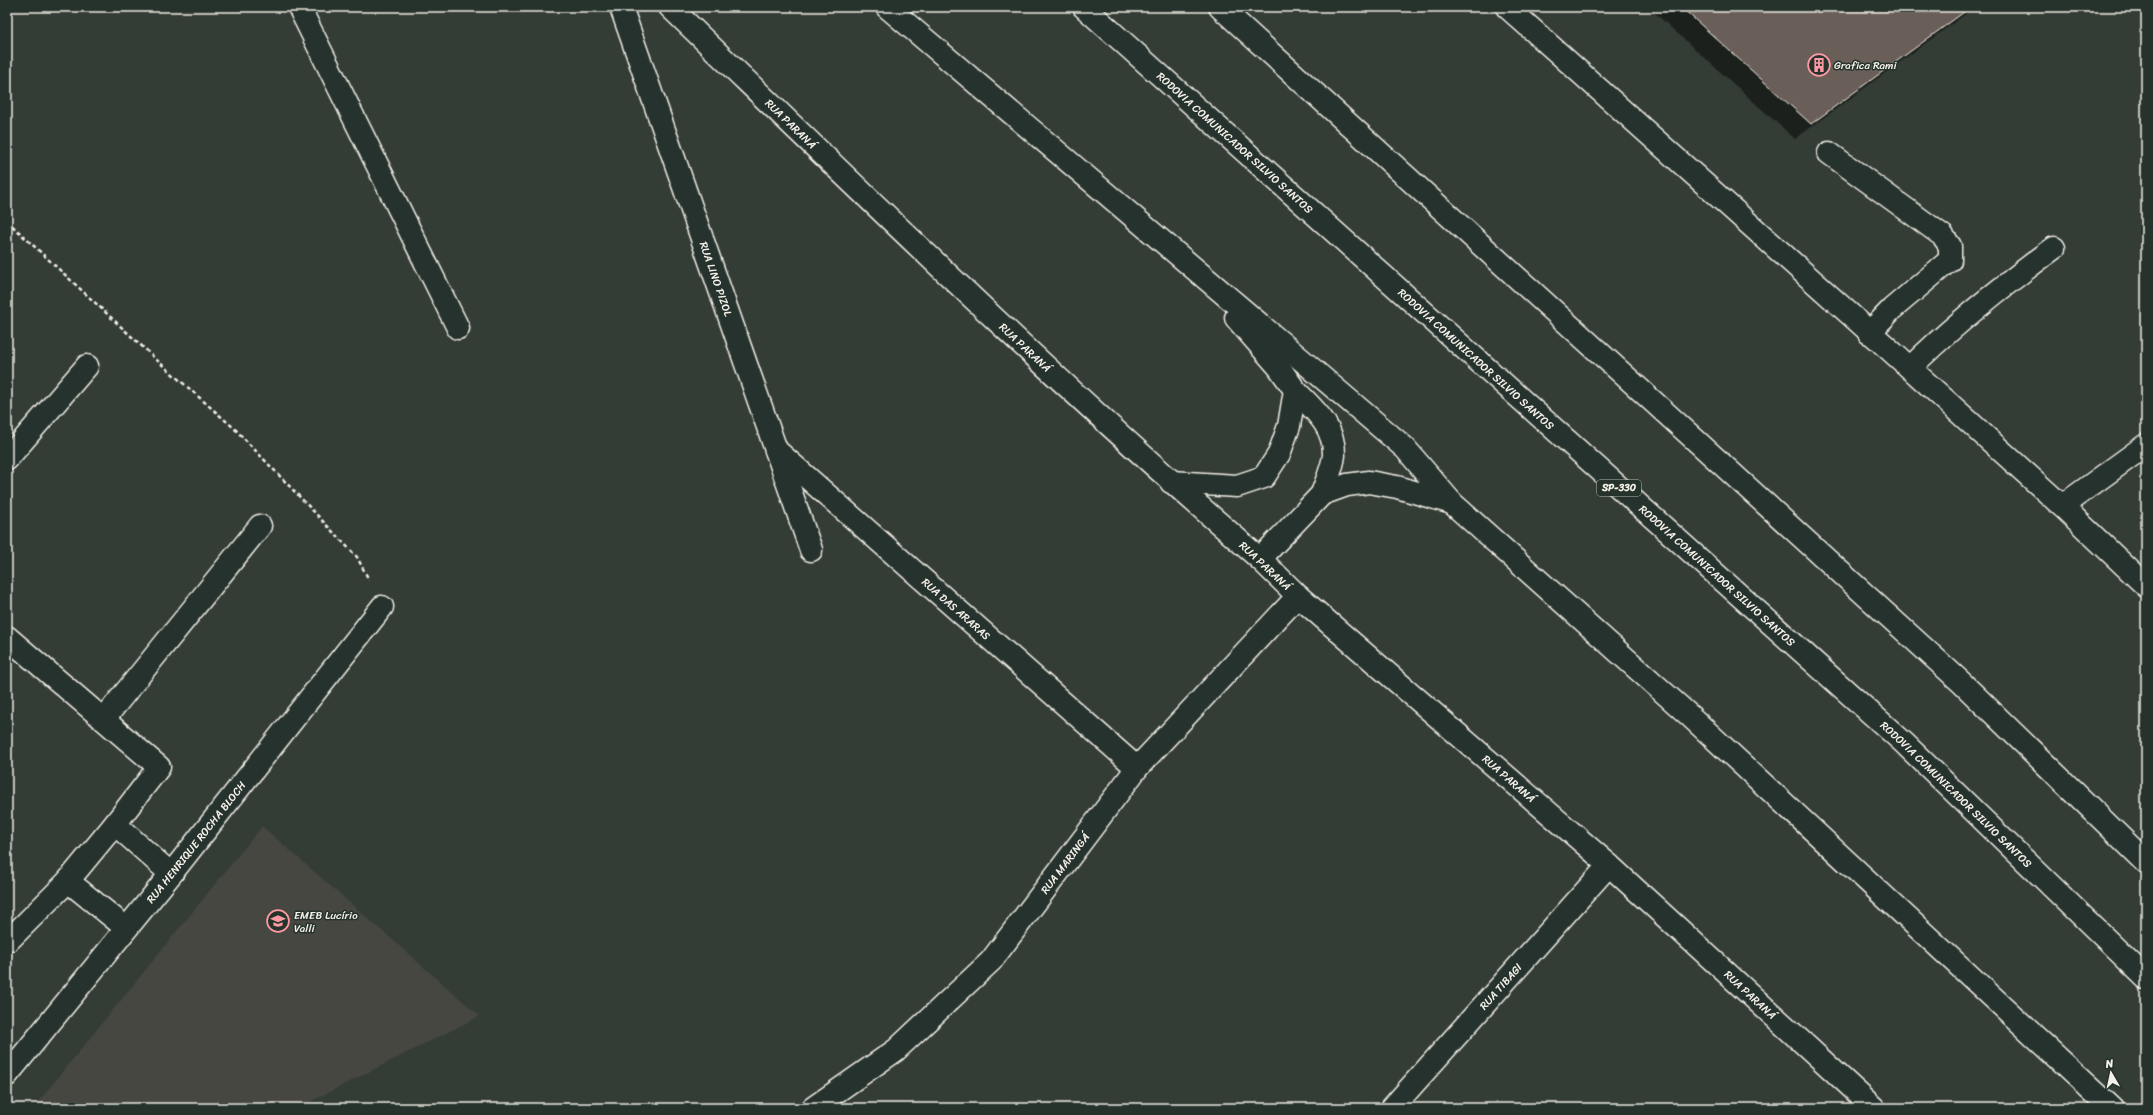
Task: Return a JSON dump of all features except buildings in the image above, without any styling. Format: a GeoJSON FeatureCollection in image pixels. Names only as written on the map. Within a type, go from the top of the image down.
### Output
{"type":"FeatureCollection","features":[{"type":"Feature","properties":{"kind":"main road"},"geometry":{"type":"LineString","coordinates":[[299,7],[458,328]]}},
{"type":"Feature","properties":{"kind":"main road","name":"RUA LINO PIZOL"},"geometry":{"type":"LineString","coordinates":[[621,7],[811,550]]}},
{"type":"Feature","properties":{"kind":"main road","name":"RUA PARANÁ"},"geometry":{"type":"LineString","coordinates":[[670,7],[982,308],[1171,482],[1260,559],[1298,596],[1609,864],[1873,1107]]}},
{"type":"Feature","properties":{"kind":"main road"},"geometry":{"type":"LineString","coordinates":[[886,7],[1190,264],[1404,448],[1452,503],[1695,722],[2112,1108]]}},
{"type":"Feature","properties":{"kind":"main road","name":"RODOVIA COMUNICADOR SILVIO SANTOS"},"geometry":{"type":"LineString","coordinates":[[1084,7],[1904,743],[2146,978]]}},
{"type":"Feature","properties":{"kind":"main road"},"geometry":{"type":"LineString","coordinates":[[1220,7],[1962,683],[2146,862]]}},
{"type":"Feature","properties":{"kind":"main road"},"geometry":{"type":"LineString","coordinates":[[1506,7],[1868,333],[1910,368],[2062,506],[2146,586]]}},
{"type":"Feature","properties":{"kind":"main road"},"geometry":{"type":"LineString","coordinates":[[1829,153],[1944,236],[1950,246],[1950,260],[1892,309],[1868,333]]}},
{"type":"Feature","properties":{"kind":"main road"},"geometry":{"type":"LineString","coordinates":[[1910,368],[1939,340],[2015,277],[2054,248]]}},
{"type":"Feature","properties":{"kind":"main road"},"geometry":{"type":"LineString","coordinates":[[1190,264],[1278,366],[1295,390],[1324,420],[1332,437],[1334,456],[1322,494],[1260,559]]}},
{"type":"Feature","properties":{"kind":"main road"},"geometry":{"type":"LineString","coordinates":[[7,459],[87,366]]}},
{"type":"Feature","properties":{"kind":"main road"},"geometry":{"type":"LineString","coordinates":[[1171,482],[1237,486],[1264,477],[1279,454],[1289,426],[1295,390]]}},
{"type":"Feature","properties":{"kind":"main road"},"geometry":{"type":"LineString","coordinates":[[2062,506],[2146,445]]}},
{"type":"Feature","properties":{"kind":"main road","name":"RUA DAS ARARAS"},"geometry":{"type":"LineString","coordinates":[[775,449],[1136,768]]}},
{"type":"Feature","properties":{"kind":"main road"},"geometry":{"type":"LineString","coordinates":[[1322,494],[1347,485],[1369,482],[1397,487],[1452,503]]}},
{"type":"Feature","properties":{"kind":"main road"},"geometry":{"type":"LineString","coordinates":[[104,719],[260,526]]}},
{"type":"Feature","properties":{"kind":"main road","name":"RUA MARINGÁ"},"geometry":{"type":"LineString","coordinates":[[813,1108],[896,1050],[991,960],[1136,768],[1298,596]]}},
{"type":"Feature","properties":{"kind":"main road","name":"RUA HENRIQUE ROCHA BLOCH"},"geometry":{"type":"LineString","coordinates":[[7,1075],[170,874],[382,607]]}},
{"type":"Feature","properties":{"kind":"main road"},"geometry":{"type":"LineString","coordinates":[[7,637],[159,767],[68,882],[10,939],[7,936]]}},
{"type":"Feature","properties":{"kind":"main road"},"geometry":{"type":"LineString","coordinates":[[115,824],[170,874]]}},
{"type":"Feature","properties":{"kind":"main road","name":"RUA TIBAGI"},"geometry":{"type":"LineString","coordinates":[[1392,1108],[1609,864]]}},
{"type":"Feature","properties":{"kind":"main road"},"geometry":{"type":"LineString","coordinates":[[68,882],[126,928]]}},
{"type":"Feature","properties":{"kind":"path"},"geometry":{"type":"LineString","coordinates":[[7,221],[159,362],[234,428],[357,557],[382,607]]}},
{"type":"Feature","properties":{"kind":"shaded area","name":"EMEB Lucírio Valli"},"geometry":{"type":"Polygon","coordinates":[[[262,826],[480,1016],[298,1108],[33,1108],[262,826]]]}},
{"type":"Feature","properties":{"kind":"place","name":"Grafica Rami"},"geometry":{"type":"Point","coordinates":[1819,65]}},
{"type":"Feature","properties":{"kind":"place","name":"EMEB Lucírio Valli"},"geometry":{"type":"Point","coordinates":[278,921]}}]}
